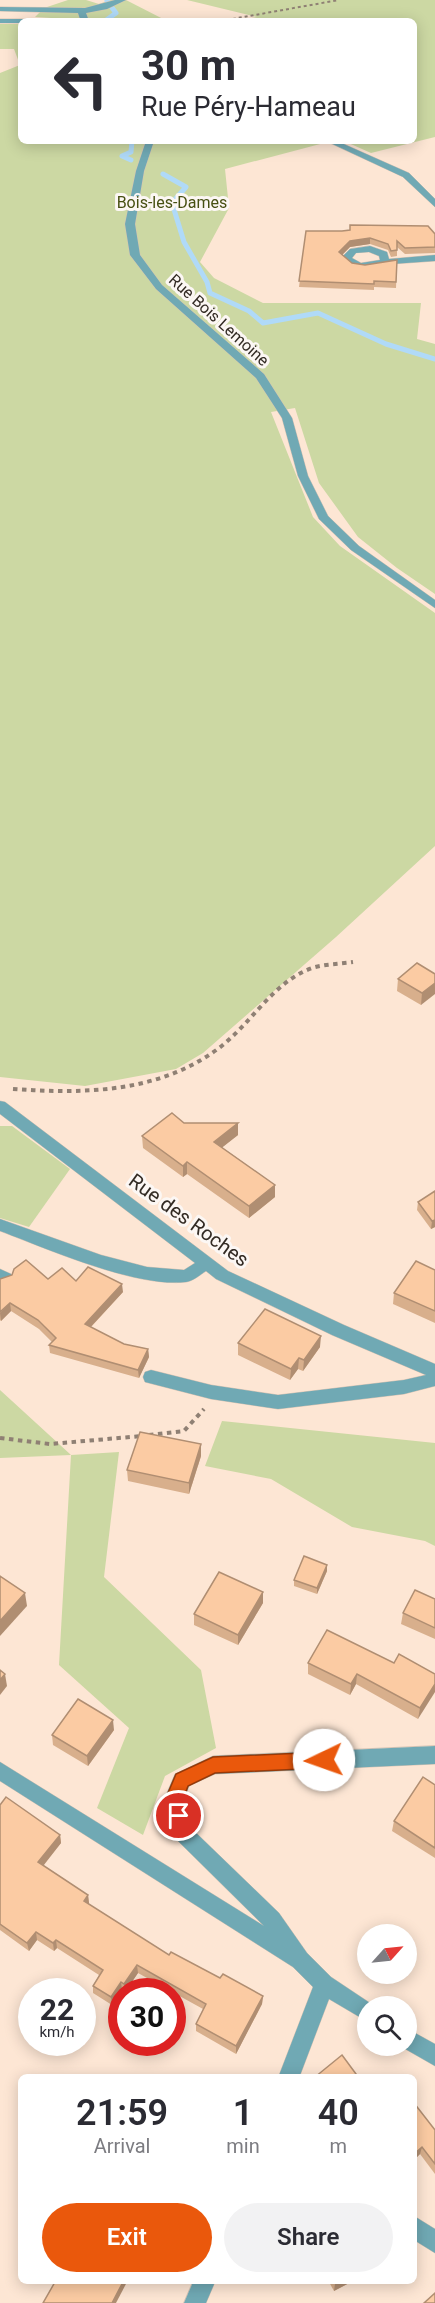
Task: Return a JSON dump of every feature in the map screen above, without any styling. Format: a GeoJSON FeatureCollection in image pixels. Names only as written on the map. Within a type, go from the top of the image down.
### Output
{"type":"FeatureCollection","features":[{"type":"Feature","properties":{"kind":"street"},"geometry":{"type":"LineString","coordinates":[[50,0],[63,7],[81,11]]}},
{"type":"Feature","properties":{"kind":"street"},"geometry":{"type":"LineString","coordinates":[[0,9],[81,11],[108,6],[122,0]]}},
{"type":"Feature","properties":{"kind":"street"},"geometry":{"type":"LineString","coordinates":[[81,11],[84,18]]}},
{"type":"Feature","properties":{"kind":"street"},"geometry":{"type":"LineString","coordinates":[[0,21],[18,21]]}},
{"type":"Feature","properties":{"kind":"street","name":"Rue Bois Lemoine"},"geometry":{"type":"LineString","coordinates":[[149,144],[140,171],[130,224],[135,255],[159,287],[260,376],[287,418],[303,476],[323,517],[355,548],[435,605]]}},
{"type":"Feature","properties":{"kind":"street"},"geometry":{"type":"LineString","coordinates":[[337,144],[405,175],[435,204]]}},
{"type":"Feature","properties":{"kind":"street"},"geometry":{"type":"LineString","coordinates":[[385,262],[435,258]]}},
{"type":"Feature","properties":{"kind":"street","name":"Rue des Roches"},"geometry":{"type":"LineString","coordinates":[[0,1106],[222,1275],[327,1325],[435,1371]]}},
{"type":"Feature","properties":{"kind":"street"},"geometry":{"type":"LineString","coordinates":[[0,1225],[99,1261],[147,1273],[186,1276],[207,1263]]}},
{"type":"Feature","properties":{"kind":"street"},"geometry":{"type":"LineString","coordinates":[[151,1377],[211,1392],[258,1400],[290,1401],[404,1387],[435,1379]]}},
{"type":"Feature","properties":{"kind":"street"},"geometry":{"type":"LineString","coordinates":[[357,2005],[324,1984],[300,1960],[272,1920],[183,1833],[174,1800],[182,1780],[213,1765],[435,1755]]}},
{"type":"Feature","properties":{"kind":"street"},"geometry":{"type":"LineString","coordinates":[[0,1770],[300,1960]]}},
{"type":"Feature","properties":{"kind":"street"},"geometry":{"type":"LineString","coordinates":[[290,2074],[324,1984]]}},
{"type":"Feature","properties":{"kind":"street"},"geometry":{"type":"LineString","coordinates":[[417,2044],[435,2056]]}},
{"type":"Feature","properties":{"kind":"street"},"geometry":{"type":"LineString","coordinates":[[417,2229],[435,2242]]}},
{"type":"Feature","properties":{"kind":"street"},"geometry":{"type":"LineString","coordinates":[[195,2303],[203,2284]]}},
{"type":"Feature","properties":{"kind":"path"},"geometry":{"type":"LineString","coordinates":[[238,18],[339,0]]}},
{"type":"Feature","properties":{"kind":"path"},"geometry":{"type":"LineString","coordinates":[[6,1089],[58,1093],[111,1091],[155,1080],[193,1066],[220,1048],[280,988],[309,969],[353,962]]}},
{"type":"Feature","properties":{"kind":"path"},"geometry":{"type":"LineString","coordinates":[[0,1438],[50,1444],[184,1431],[201,1415],[207,1406],[211,1392]]}},
{"type":"Feature","properties":{"kind":"green space"},"geometry":{"type":"Polygon","coordinates":[[[68,0],[86,0],[99,4],[111,0],[126,0],[161,18],[35,17],[44,8],[68,0]]]}},
{"type":"Feature","properties":{"kind":"green space"},"geometry":{"type":"Polygon","coordinates":[[[187,0],[435,0],[435,137],[417,142],[417,18],[251,18],[257,17],[187,0]]]}},
{"type":"Feature","properties":{"kind":"green space"},"geometry":{"type":"Polygon","coordinates":[[[0,24],[18,24],[18,60],[14,49],[0,49],[0,24]]]}},
{"type":"Feature","properties":{"kind":"green space","name":"Bois-les-Dames"},"geometry":{"type":"Polygon","coordinates":[[[18,66],[18,144],[320,144],[225,169],[229,208],[200,262],[214,278],[263,303],[421,303],[417,339],[435,344],[435,594],[358,537],[319,483],[295,408],[271,412],[313,517],[340,546],[435,613],[435,846],[336,937],[203,1053],[176,1069],[85,1086],[0,1077],[0,73],[18,66]]]}},
{"type":"Feature","properties":{"kind":"green space"},"geometry":{"type":"Polygon","coordinates":[[[351,144],[407,144],[371,153],[351,144]]]}},
{"type":"Feature","properties":{"kind":"green space"},"geometry":{"type":"Polygon","coordinates":[[[0,1126],[12,1126],[70,1169],[29,1227],[0,1218],[0,1126]]]}},
{"type":"Feature","properties":{"kind":"green space"},"geometry":{"type":"Polygon","coordinates":[[[0,1390],[71,1455],[0,1458],[0,1390]]]}},
{"type":"Feature","properties":{"kind":"green space"},"geometry":{"type":"Polygon","coordinates":[[[222,1421],[435,1443],[435,1546],[425,1541],[352,1527],[271,1479],[205,1466],[222,1421]]]}},
{"type":"Feature","properties":{"kind":"green space"},"geometry":{"type":"Polygon","coordinates":[[[119,1452],[104,1577],[201,1670],[216,1748],[165,1776],[143,1835],[97,1808],[129,1728],[59,1665],[71,1455],[119,1452]]]}},
{"type":"Feature","properties":{"kind":"building"},"geometry":{"type":"Polygon","coordinates":[[[350,225],[428,226],[435,234],[435,247],[405,248],[397,241],[397,250],[391,251],[388,244],[370,238],[350,241],[339,252],[352,263],[365,265],[397,260],[396,282],[374,281],[374,284],[299,281],[306,231],[350,230],[350,225]]]}},
{"type":"Feature","properties":{"kind":"building"},"geometry":{"type":"Polygon","coordinates":[[[417,963],[435,974],[435,983],[422,993],[398,979],[417,963]]]}},
{"type":"Feature","properties":{"kind":"building"},"geometry":{"type":"Polygon","coordinates":[[[172,1113],[184,1123],[238,1123],[214,1142],[275,1185],[249,1206],[187,1162],[183,1166],[142,1136],[172,1113]]]}},
{"type":"Feature","properties":{"kind":"building"},"geometry":{"type":"Polygon","coordinates":[[[435,1191],[435,1220],[432,1221],[418,1202],[435,1191]]]}},
{"type":"Feature","properties":{"kind":"building"},"geometry":{"type":"Polygon","coordinates":[[[26,1260],[48,1279],[62,1268],[76,1281],[88,1267],[122,1284],[85,1324],[124,1344],[148,1349],[138,1370],[49,1345],[56,1338],[38,1320],[10,1303],[0,1312],[0,1279],[12,1275],[14,1269],[26,1260]]]}},
{"type":"Feature","properties":{"kind":"building"},"geometry":{"type":"Polygon","coordinates":[[[416,1261],[435,1270],[435,1311],[394,1293],[416,1261]]]}},
{"type":"Feature","properties":{"kind":"building"},"geometry":{"type":"Polygon","coordinates":[[[265,1309],[321,1336],[304,1360],[299,1358],[291,1369],[238,1343],[265,1309]]]}},
{"type":"Feature","properties":{"kind":"building"},"geometry":{"type":"Polygon","coordinates":[[[140,1432],[201,1444],[189,1483],[127,1470],[140,1432]]]}},
{"type":"Feature","properties":{"kind":"building"},"geometry":{"type":"Polygon","coordinates":[[[304,1556],[327,1565],[317,1588],[294,1580],[304,1556]]]}},
{"type":"Feature","properties":{"kind":"building"},"geometry":{"type":"Polygon","coordinates":[[[219,1572],[263,1592],[238,1635],[194,1614],[219,1572]]]}},
{"type":"Feature","properties":{"kind":"building"},"geometry":{"type":"Polygon","coordinates":[[[0,1576],[25,1593],[0,1621],[0,1576]]]}},
{"type":"Feature","properties":{"kind":"building"},"geometry":{"type":"Polygon","coordinates":[[[415,1590],[435,1599],[435,1628],[403,1613],[415,1590]]]}},
{"type":"Feature","properties":{"kind":"building"},"geometry":{"type":"Polygon","coordinates":[[[327,1630],[394,1663],[399,1654],[435,1674],[435,1684],[420,1708],[357,1674],[351,1684],[308,1663],[327,1630]]]}},
{"type":"Feature","properties":{"kind":"building"},"geometry":{"type":"Polygon","coordinates":[[[0,1670],[5,1674],[0,1680],[0,1670]]]}},
{"type":"Feature","properties":{"kind":"building"},"geometry":{"type":"Polygon","coordinates":[[[78,1699],[113,1720],[87,1756],[52,1735],[78,1699]]]}},
{"type":"Feature","properties":{"kind":"building"},"geometry":{"type":"Polygon","coordinates":[[[423,1777],[435,1785],[435,1848],[394,1821],[423,1777]]]}},
{"type":"Feature","properties":{"kind":"building"},"geometry":{"type":"Polygon","coordinates":[[[6,1797],[60,1835],[38,1862],[88,1895],[84,1901],[169,1955],[171,1952],[220,1978],[223,1974],[263,1996],[236,2046],[196,2024],[206,2004],[186,1993],[186,1978],[160,1978],[137,1965],[128,1978],[108,1978],[108,1995],[96,1988],[96,1981],[103,1970],[56,1940],[53,1943],[36,1932],[27,1943],[0,1924],[0,1805],[6,1797]]]}},
{"type":"Feature","properties":{"kind":"building"},"geometry":{"type":"Polygon","coordinates":[[[342,2055],[356,2074],[319,2074],[342,2055]]]}},
{"type":"Feature","properties":{"kind":"building"},"geometry":{"type":"Polygon","coordinates":[[[417,2107],[435,2130],[435,2164],[422,2147],[417,2151],[417,2107]]]}},
{"type":"Feature","properties":{"kind":"building"},"geometry":{"type":"Polygon","coordinates":[[[54,2284],[122,2284],[112,2303],[43,2303],[54,2284]]]}},
{"type":"Feature","properties":{"kind":"building"},"geometry":{"type":"Polygon","coordinates":[[[435,2293],[435,2303],[424,2303],[435,2293]]]}},
{"type":"Feature","properties":{"kind":"waterway"},"geometry":{"type":"LineString","coordinates":[[107,1],[116,13],[109,18]]}},
{"type":"Feature","properties":{"kind":"waterway"},"geometry":{"type":"LineString","coordinates":[[131,160],[122,156],[131,152],[132,144]]}},
{"type":"Feature","properties":{"kind":"waterway"},"geometry":{"type":"LineString","coordinates":[[163,174],[186,187],[172,203],[184,242],[207,282],[210,293],[249,311],[263,323],[318,313],[386,344],[435,359]]}},
{"type":"Feature","properties":{"kind":"route"},"geometry":{"type":"LineString","coordinates":[[179,1816],[174,1800],[182,1780],[213,1765],[324,1760]]}}]}
